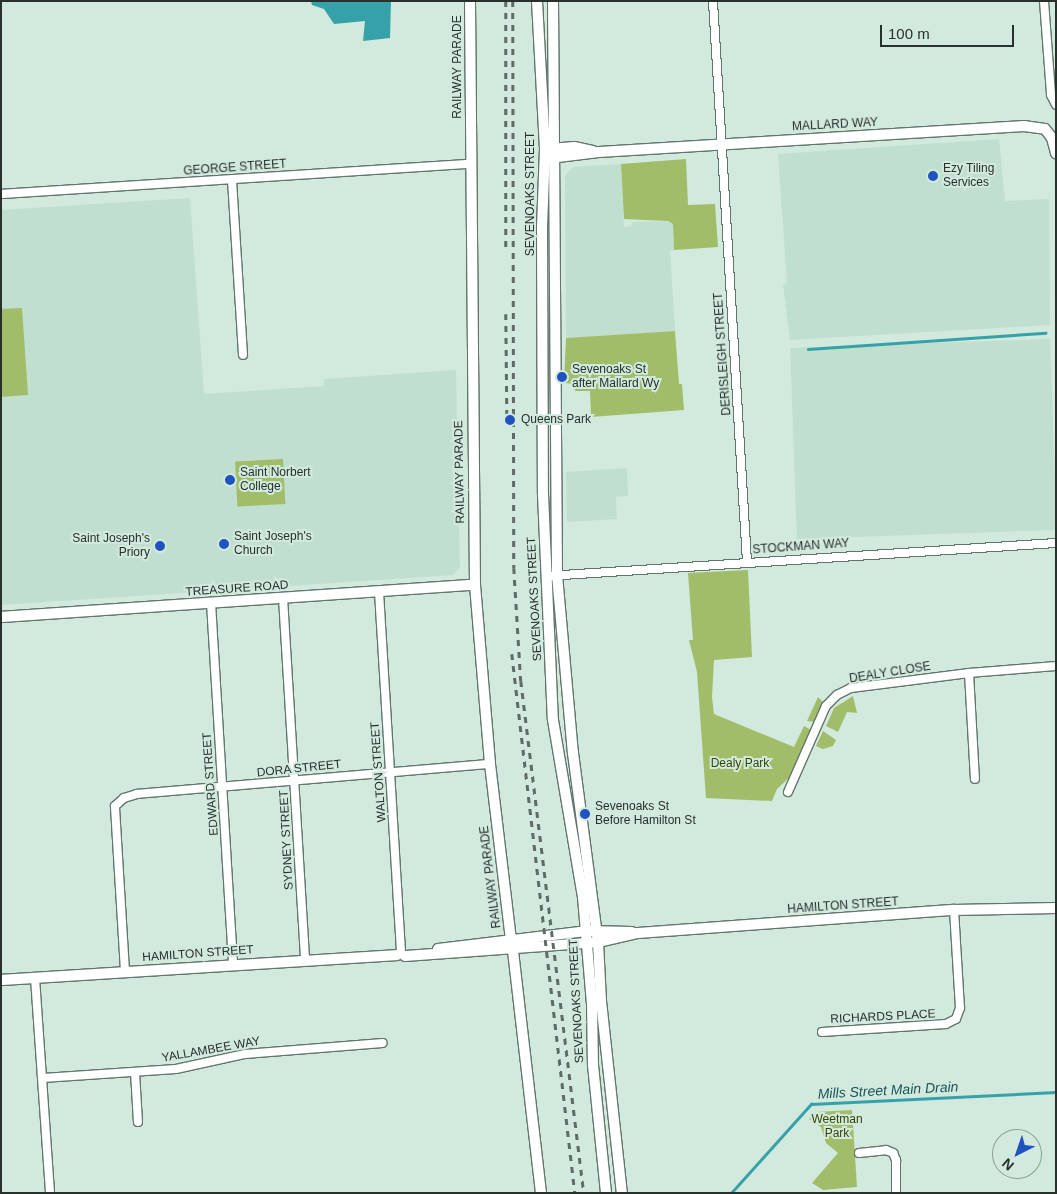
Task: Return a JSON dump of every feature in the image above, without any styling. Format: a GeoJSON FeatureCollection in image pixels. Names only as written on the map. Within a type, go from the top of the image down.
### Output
{"type":"FeatureCollection","features":[{"type":"Feature","properties":{"kind":"street","name":"RAILWAY PARADE"},"geometry":{"type":"LineString","coordinates":[[470,1],[475,585],[490,764],[541,1193]]}},
{"type":"Feature","properties":{"kind":"street","name":"SEVENOAKS STREET"},"geometry":{"type":"LineString","coordinates":[[537,1],[550,153]]}},
{"type":"Feature","properties":{"kind":"street","name":"SEVENOAKS STREET"},"geometry":{"type":"LineString","coordinates":[[553,1],[550,153],[542,228],[552,575],[553,720],[591,931],[598,942],[600,1001],[622,1193]]}},
{"type":"Feature","properties":{"kind":"street","name":"DERISLEIGH STREET"},"geometry":{"type":"LineString","coordinates":[[713,1],[748,562]]}},
{"type":"Feature","properties":{"kind":"street"},"geometry":{"type":"LineString","coordinates":[[1044,1],[1051,95],[1056,105]]}},
{"type":"Feature","properties":{"kind":"street","name":"MALLARD WAY"},"geometry":{"type":"LineString","coordinates":[[550,153],[574,147],[599,152],[1024,126],[1045,129],[1052,138],[1056,153]]}},
{"type":"Feature","properties":{"kind":"street","name":"GEORGE STREET"},"geometry":{"type":"LineString","coordinates":[[1,194],[470,164]]}},
{"type":"Feature","properties":{"kind":"street"},"geometry":{"type":"LineString","coordinates":[[232,180],[243,355]]}},
{"type":"Feature","properties":{"kind":"street","name":"STOCKMAN WAY"},"geometry":{"type":"LineString","coordinates":[[552,575],[1056,543]]}},
{"type":"Feature","properties":{"kind":"street","name":"SEVENOAKS STREET"},"geometry":{"type":"LineString","coordinates":[[552,575],[591,931],[587,943],[592,1065],[606,1193]]}},
{"type":"Feature","properties":{"kind":"street","name":"TREASURE ROAD"},"geometry":{"type":"LineString","coordinates":[[1,617],[475,585]]}},
{"type":"Feature","properties":{"kind":"street","name":"WALTON STREET"},"geometry":{"type":"LineString","coordinates":[[379,592],[402,953]]}},
{"type":"Feature","properties":{"kind":"street","name":"SYDNEY STREET"},"geometry":{"type":"LineString","coordinates":[[283,598],[304,960]]}},
{"type":"Feature","properties":{"kind":"street","name":"EDWARD STREET"},"geometry":{"type":"LineString","coordinates":[[211,602],[233,964]]}},
{"type":"Feature","properties":{"kind":"street","name":"DEALY CLOSE"},"geometry":{"type":"LineString","coordinates":[[788,792],[826,706],[837,695],[851,688],[969,673],[1056,666]]}},
{"type":"Feature","properties":{"kind":"street"},"geometry":{"type":"LineString","coordinates":[[969,673],[975,779]]}},
{"type":"Feature","properties":{"kind":"street","name":"DORA STREET"},"geometry":{"type":"LineString","coordinates":[[125,971],[115,806],[137,794],[223,789],[390,771],[490,764]]}},
{"type":"Feature","properties":{"kind":"street","name":"HAMILTON STREET"},"geometry":{"type":"LineString","coordinates":[[512,946],[591,931],[638,933],[954,910],[1054,907]]}},
{"type":"Feature","properties":{"kind":"street","name":"RICHARDS PLACE"},"geometry":{"type":"LineString","coordinates":[[822,1032],[946,1024],[956,1018],[960,1008],[954,910]]}},
{"type":"Feature","properties":{"kind":"street","name":"HAMILTON STREET"},"geometry":{"type":"LineString","coordinates":[[1,980],[512,946],[587,943],[638,933]]}},
{"type":"Feature","properties":{"kind":"street"},"geometry":{"type":"LineString","coordinates":[[36,978],[50,1193]]}},
{"type":"Feature","properties":{"kind":"street","name":"YALLAMBEE WAY"},"geometry":{"type":"LineString","coordinates":[[43,1078],[176,1069],[245,1054],[383,1044]]}},
{"type":"Feature","properties":{"kind":"street"},"geometry":{"type":"LineString","coordinates":[[134,1072],[138,1122]]}},
{"type":"Feature","properties":{"kind":"street"},"geometry":{"type":"LineString","coordinates":[[859,1153],[886,1150],[893,1153],[896,1193]]}},
{"type":"Feature","properties":{"kind":"shaded area"},"geometry":{"type":"Polygon","coordinates":[[[999,139],[1005,201],[1049,199],[1050,325],[790,340],[783,284],[787,283],[778,154],[999,139]]]}},
{"type":"Feature","properties":{"kind":"shaded area"},"geometry":{"type":"Polygon","coordinates":[[[621,164],[624,227],[632,226],[631,222],[668,221],[673,224],[674,250],[670,251],[675,331],[566,338],[565,176],[573,167],[621,164]]]}},
{"type":"Feature","properties":{"kind":"shaded area","name":"Saint Norbert College"},"geometry":{"type":"Polygon","coordinates":[[[190,198],[204,394],[324,386],[324,379],[456,370],[460,567],[453,575],[1,605],[1,210],[190,198]]]}},
{"type":"Feature","properties":{"kind":"shaded area"},"geometry":{"type":"Polygon","coordinates":[[[1050,339],[1056,530],[797,539],[790,348],[1050,339]]]}},
{"type":"Feature","properties":{"kind":"shaded area"},"geometry":{"type":"Polygon","coordinates":[[[627,468],[628,496],[616,497],[617,519],[567,522],[566,472],[627,468]]]}},
{"type":"Feature","properties":{"kind":"green space"},"geometry":{"type":"Polygon","coordinates":[[[686,159],[688,205],[715,204],[718,247],[674,250],[673,224],[668,221],[624,219],[621,164],[686,159]]]}},
{"type":"Feature","properties":{"kind":"green space"},"geometry":{"type":"Polygon","coordinates":[[[22,308],[28,395],[1,397],[1,309],[22,308]]]}},
{"type":"Feature","properties":{"kind":"green space"},"geometry":{"type":"Polygon","coordinates":[[[675,331],[679,384],[682,384],[684,410],[591,417],[590,391],[575,391],[575,384],[564,383],[566,338],[675,331]]]}},
{"type":"Feature","properties":{"kind":"green space"},"geometry":{"type":"Polygon","coordinates":[[[283,459],[285,504],[237,506],[235,462],[283,459]]]}},
{"type":"Feature","properties":{"kind":"green space","name":"Dealy Park"},"geometry":{"type":"Polygon","coordinates":[[[748,570],[752,657],[714,660],[712,697],[714,714],[794,747],[804,726],[811,730],[793,774],[777,789],[772,801],[706,798],[697,672],[689,640],[693,640],[688,573],[748,570]]]}},
{"type":"Feature","properties":{"kind":"green space"},"geometry":{"type":"Polygon","coordinates":[[[853,696],[857,713],[847,712],[838,732],[826,726],[834,708],[853,696]]]}},
{"type":"Feature","properties":{"kind":"green space"},"geometry":{"type":"Polygon","coordinates":[[[818,697],[824,703],[815,722],[807,721],[818,697]]]}},
{"type":"Feature","properties":{"kind":"green space"},"geometry":{"type":"Polygon","coordinates":[[[823,731],[836,740],[833,746],[823,749],[816,746],[823,731]]]}},
{"type":"Feature","properties":{"kind":"green space","name":"Weetman Park"},"geometry":{"type":"Polygon","coordinates":[[[852,1110],[857,1187],[823,1190],[812,1183],[838,1153],[826,1143],[821,1127],[809,1119],[816,1112],[852,1110]]]}},
{"type":"Feature","properties":{"kind":"water"},"geometry":{"type":"Polygon","coordinates":[[[311,1],[391,1],[390,38],[363,41],[365,21],[334,24],[324,9],[312,5],[311,1]]]}},
{"type":"Feature","properties":{"kind":"waterway"},"geometry":{"type":"LineString","coordinates":[[808,349],[1045,333]]}},
{"type":"Feature","properties":{"kind":"waterway","name":"Mills Street Main Drain"},"geometry":{"type":"LineString","coordinates":[[731,1193],[811,1104],[1056,1092]]}},
{"type":"Feature","properties":{"kind":"railway"},"geometry":{"type":"LineString","coordinates":[[506,1],[506,249]]}},
{"type":"Feature","properties":{"kind":"railway"},"geometry":{"type":"LineString","coordinates":[[513,1],[514,568],[521,681],[584,1193]]}},
{"type":"Feature","properties":{"kind":"railway"},"geometry":{"type":"LineString","coordinates":[[506,314],[507,414]]}},
{"type":"Feature","properties":{"kind":"railway"},"geometry":{"type":"LineString","coordinates":[[512,654],[575,1193]]}},
{"type":"Feature","properties":{"kind":"place","name":"Ezy Tiling Services"},"geometry":{"type":"Point","coordinates":[933,176]}},
{"type":"Feature","properties":{"kind":"place","name":"Sevenoaks St after Mallard Wy"},"geometry":{"type":"Point","coordinates":[562,377]}},
{"type":"Feature","properties":{"kind":"place","name":"Queens Park"},"geometry":{"type":"Point","coordinates":[510,420]}},
{"type":"Feature","properties":{"kind":"place","name":"Saint Norbert College"},"geometry":{"type":"Point","coordinates":[230,480]}},
{"type":"Feature","properties":{"kind":"place","name":"Saint Joseph's Church"},"geometry":{"type":"Point","coordinates":[224,544]}},
{"type":"Feature","properties":{"kind":"place","name":"Saint Joseph's Priory"},"geometry":{"type":"Point","coordinates":[160,546]}},
{"type":"Feature","properties":{"kind":"place","name":"Sevenoaks St Before Hamilton St"},"geometry":{"type":"Point","coordinates":[585,814]}}]}
